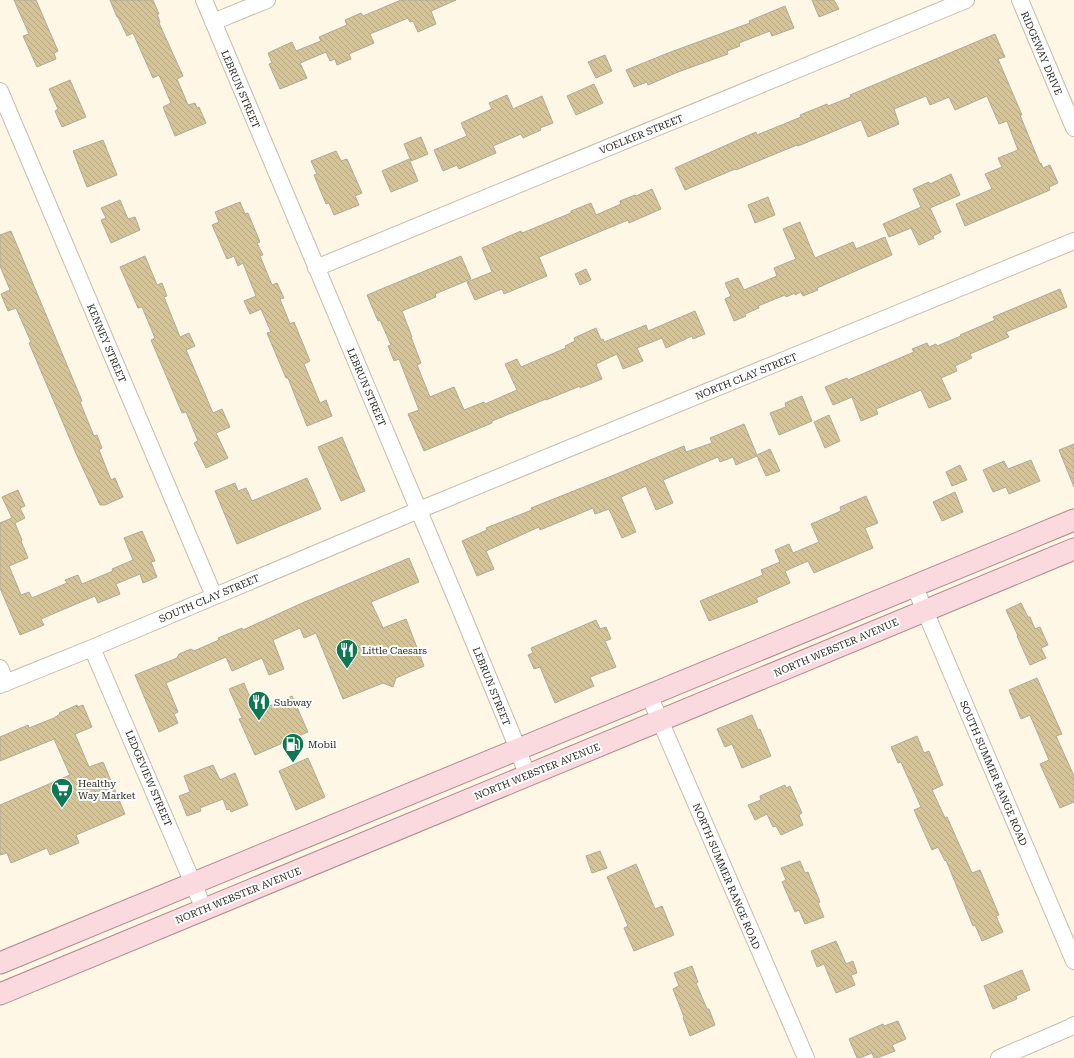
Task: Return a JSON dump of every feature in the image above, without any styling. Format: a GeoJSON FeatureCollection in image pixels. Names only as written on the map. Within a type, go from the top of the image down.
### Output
{"type":"FeatureCollection","features":[{"type":"Feature","properties":{"kind":"main road"},"geometry":{"type":"LineString","coordinates":[[0,963],[1074,520]]}},
{"type":"Feature","properties":{"kind":"main road","name":"NORTH WEBSTER AVENUE"},"geometry":{"type":"LineString","coordinates":[[0,994],[1074,549]]}},
{"type":"Feature","properties":{"kind":"street","name":"LEBRUN STREET"},"geometry":{"type":"LineString","coordinates":[[204,0],[459,606],[518,749],[527,775]]}},
{"type":"Feature","properties":{"kind":"street"},"geometry":{"type":"LineString","coordinates":[[213,22],[267,0]]}},
{"type":"Feature","properties":{"kind":"street","name":"VOELKER STREET"},"geometry":{"type":"LineString","coordinates":[[316,268],[966,0]]}},
{"type":"Feature","properties":{"kind":"street","name":"RIDGEWAY DRIVE"},"geometry":{"type":"LineString","coordinates":[[1020,0],[1074,128]]}},
{"type":"Feature","properties":{"kind":"street","name":"KENNEY STREET"},"geometry":{"type":"LineString","coordinates":[[0,91],[214,596]]}},
{"type":"Feature","properties":{"kind":"street","name":"NORTH CLAY STREET"},"geometry":{"type":"LineString","coordinates":[[418,510],[1074,241]]}},
{"type":"Feature","properties":{"kind":"street","name":"SOUTH CLAY STREET"},"geometry":{"type":"LineString","coordinates":[[2,679],[92,648],[418,510]]}},
{"type":"Feature","properties":{"kind":"street","name":"SOUTH SUMMER RANGE ROAD"},"geometry":{"type":"LineString","coordinates":[[914,585],[1074,961]]}},
{"type":"Feature","properties":{"kind":"street","name":"LEDGEVIEW STREET"},"geometry":{"type":"LineString","coordinates":[[92,648],[204,909]]}},
{"type":"Feature","properties":{"kind":"street","name":"NORTH SUMMER RANGE ROAD"},"geometry":{"type":"LineString","coordinates":[[649,695],[806,1058]]}},
{"type":"Feature","properties":{"kind":"street"},"geometry":{"type":"LineString","coordinates":[[999,1058],[1074,1025]]}},
{"type":"Feature","properties":{"kind":"building"},"geometry":{"type":"Polygon","coordinates":[[[14,0],[36,0],[58,51],[54,53],[56,59],[37,67],[23,36],[29,34],[14,0]]]}},
{"type":"Feature","properties":{"kind":"building"},"geometry":{"type":"Polygon","coordinates":[[[110,0],[153,0],[159,14],[157,14],[159,23],[183,76],[177,79],[188,105],[195,103],[197,108],[199,107],[206,123],[175,136],[163,107],[171,103],[159,75],[153,78],[133,33],[127,36],[110,0]]]}},
{"type":"Feature","properties":{"kind":"building"},"geometry":{"type":"Polygon","coordinates":[[[401,0],[456,0],[431,11],[436,24],[418,32],[413,21],[410,22],[408,18],[370,34],[374,43],[349,54],[351,59],[337,65],[335,59],[330,61],[326,52],[300,63],[307,78],[280,89],[269,64],[272,63],[268,53],[292,42],[296,51],[321,41],[319,37],[347,25],[345,20],[361,13],[363,16],[401,0]]]}},
{"type":"Feature","properties":{"kind":"building"},"geometry":{"type":"Polygon","coordinates":[[[812,0],[834,0],[839,9],[819,17],[812,0]]]}},
{"type":"Feature","properties":{"kind":"building"},"geometry":{"type":"Polygon","coordinates":[[[785,6],[794,28],[772,36],[770,31],[739,43],[740,46],[727,51],[728,54],[678,72],[648,85],[647,82],[634,87],[626,70],[750,23],[749,21],[785,6]]]}},
{"type":"Feature","properties":{"kind":"building"},"geometry":{"type":"Polygon","coordinates":[[[995,34],[1005,57],[998,59],[1022,115],[1020,115],[1040,164],[1041,163],[1043,168],[1050,165],[1058,183],[1049,187],[1050,190],[965,226],[956,204],[992,189],[985,174],[1002,167],[998,158],[1018,150],[1007,121],[999,124],[987,96],[955,110],[949,97],[930,105],[926,96],[894,109],[899,124],[868,137],[861,120],[685,190],[675,168],[756,132],[757,135],[801,117],[800,115],[827,104],[828,106],[851,97],[850,95],[995,34]]]}},
{"type":"Feature","properties":{"kind":"building"},"geometry":{"type":"Polygon","coordinates":[[[605,55],[612,71],[596,78],[588,62],[605,55]]]}},
{"type":"Feature","properties":{"kind":"building"},"geometry":{"type":"Polygon","coordinates":[[[70,80],[86,117],[62,127],[55,111],[58,109],[49,89],[70,80]]]}},
{"type":"Feature","properties":{"kind":"building"},"geometry":{"type":"Polygon","coordinates":[[[594,84],[603,103],[576,115],[567,96],[594,84]]]}},
{"type":"Feature","properties":{"kind":"building"},"geometry":{"type":"Polygon","coordinates":[[[507,95],[513,109],[542,96],[553,123],[540,128],[541,130],[523,138],[521,134],[493,146],[496,153],[459,169],[457,165],[443,171],[434,150],[467,136],[461,123],[492,109],[489,103],[507,95]]]}},
{"type":"Feature","properties":{"kind":"building"},"geometry":{"type":"Polygon","coordinates":[[[421,137],[428,154],[411,161],[404,144],[421,137]]]}},
{"type":"Feature","properties":{"kind":"building"},"geometry":{"type":"Polygon","coordinates":[[[103,140],[117,175],[87,187],[73,151],[103,140]]]}},
{"type":"Feature","properties":{"kind":"building"},"geometry":{"type":"Polygon","coordinates":[[[336,151],[341,161],[347,159],[362,193],[355,196],[359,205],[334,215],[329,203],[326,204],[314,175],[317,174],[311,161],[336,151]]]}},
{"type":"Feature","properties":{"kind":"building"},"geometry":{"type":"Polygon","coordinates":[[[409,159],[418,181],[391,192],[382,171],[409,159]]]}},
{"type":"Feature","properties":{"kind":"building"},"geometry":{"type":"Polygon","coordinates":[[[951,174],[960,195],[930,208],[941,232],[933,236],[934,238],[919,245],[911,228],[889,237],[883,224],[921,207],[913,189],[929,182],[930,184],[951,174]]]}},
{"type":"Feature","properties":{"kind":"building"},"geometry":{"type":"Polygon","coordinates":[[[652,189],[661,209],[629,223],[628,220],[539,257],[547,276],[504,294],[502,289],[475,300],[467,282],[492,272],[482,248],[521,231],[522,233],[571,213],[571,211],[591,203],[596,215],[621,204],[620,201],[652,189]]]}},
{"type":"Feature","properties":{"kind":"building"},"geometry":{"type":"Polygon","coordinates":[[[768,197],[775,215],[755,223],[748,205],[768,197]]]}},
{"type":"Feature","properties":{"kind":"building"},"geometry":{"type":"Polygon","coordinates":[[[120,200],[128,219],[135,217],[140,230],[111,243],[101,220],[106,218],[101,208],[120,200]]]}},
{"type":"Feature","properties":{"kind":"building"},"geometry":{"type":"Polygon","coordinates":[[[240,202],[245,214],[248,213],[260,242],[257,243],[263,255],[260,256],[272,285],[277,283],[284,298],[280,299],[290,324],[294,322],[310,361],[304,364],[320,403],[326,400],[332,416],[307,426],[288,378],[286,378],[267,333],[271,332],[261,309],[250,314],[244,301],[256,296],[243,263],[238,266],[234,256],[227,259],[212,225],[219,222],[215,212],[240,202]]]}},
{"type":"Feature","properties":{"kind":"building"},"geometry":{"type":"Polygon","coordinates":[[[800,222],[815,258],[853,242],[856,249],[885,237],[892,255],[817,288],[818,290],[803,296],[801,292],[786,297],[785,295],[758,306],[759,308],[734,321],[725,299],[731,296],[725,283],[738,278],[744,290],[777,276],[774,268],[796,259],[783,229],[800,222]]]}},
{"type":"Feature","properties":{"kind":"building"},"geometry":{"type":"Polygon","coordinates":[[[11,231],[82,401],[80,402],[94,436],[97,435],[102,448],[99,450],[111,480],[115,478],[123,497],[105,505],[100,505],[78,458],[29,343],[31,342],[16,308],[8,311],[1,294],[10,290],[0,266],[0,235],[11,231]]]}},
{"type":"Feature","properties":{"kind":"building"},"geometry":{"type":"Polygon","coordinates":[[[145,256],[157,285],[162,283],[167,296],[164,297],[180,337],[189,333],[195,346],[186,350],[213,413],[222,409],[230,427],[216,433],[228,458],[206,468],[194,443],[198,441],[186,412],[182,413],[151,340],[155,338],[142,307],[138,308],[120,267],[145,256]]]}},
{"type":"Feature","properties":{"kind":"building"},"geometry":{"type":"Polygon","coordinates":[[[461,256],[471,279],[435,294],[436,297],[402,311],[421,363],[417,365],[430,397],[454,387],[464,410],[484,402],[485,404],[517,390],[505,364],[517,359],[521,367],[566,348],[565,346],[575,341],[574,338],[596,328],[601,340],[603,339],[604,342],[646,325],[648,331],[695,311],[705,334],[693,339],[692,336],[666,348],[662,338],[637,348],[643,361],[623,369],[617,354],[596,364],[602,379],[546,399],[424,451],[408,414],[419,410],[399,359],[394,361],[388,346],[391,345],[380,320],[378,321],[367,295],[461,256]]]}},
{"type":"Feature","properties":{"kind":"building"},"geometry":{"type":"Polygon","coordinates":[[[586,269],[591,280],[580,285],[575,274],[586,269]]]}},
{"type":"Feature","properties":{"kind":"building"},"geometry":{"type":"Polygon","coordinates":[[[1060,289],[1067,307],[1006,332],[1009,337],[970,354],[972,358],[955,366],[957,371],[941,378],[951,399],[929,408],[921,390],[876,409],[878,414],[861,421],[852,397],[833,405],[825,387],[847,378],[848,380],[914,352],[912,349],[927,343],[929,347],[936,344],[937,346],[961,336],[960,335],[995,320],[993,317],[1060,289]]]}},
{"type":"Feature","properties":{"kind":"building"},"geometry":{"type":"Polygon","coordinates":[[[802,396],[812,421],[779,435],[770,413],[786,407],[785,403],[802,396]]]}},
{"type":"Feature","properties":{"kind":"building"},"geometry":{"type":"Polygon","coordinates":[[[829,415],[840,441],[825,448],[814,422],[829,415]]]}},
{"type":"Feature","properties":{"kind":"building"},"geometry":{"type":"Polygon","coordinates":[[[744,424],[757,455],[770,449],[780,471],[766,476],[757,456],[736,465],[733,457],[720,462],[718,457],[663,480],[673,503],[656,510],[646,486],[621,497],[636,532],[622,538],[609,509],[595,514],[593,508],[540,530],[539,527],[486,551],[494,569],[477,576],[462,541],[487,530],[486,528],[532,510],[531,508],[684,446],[686,452],[712,443],[710,438],[744,424]]]}},
{"type":"Feature","properties":{"kind":"building"},"geometry":{"type":"Polygon","coordinates":[[[342,437],[365,491],[341,501],[318,447],[342,437]]]}},
{"type":"Feature","properties":{"kind":"building"},"geometry":{"type":"Polygon","coordinates":[[[1074,444],[1074,487],[1059,450],[1074,444]]]}},
{"type":"Feature","properties":{"kind":"building"},"geometry":{"type":"Polygon","coordinates":[[[1031,460],[1040,481],[1009,494],[1006,487],[993,492],[983,470],[1004,461],[1008,469],[1031,460]]]}},
{"type":"Feature","properties":{"kind":"building"},"geometry":{"type":"Polygon","coordinates":[[[960,465],[967,480],[952,486],[946,472],[960,465]]]}},
{"type":"Feature","properties":{"kind":"building"},"geometry":{"type":"Polygon","coordinates":[[[307,478],[321,509],[237,544],[215,491],[235,483],[238,491],[246,488],[252,501],[307,478]]]}},
{"type":"Feature","properties":{"kind":"building"},"geometry":{"type":"Polygon","coordinates":[[[18,490],[25,506],[20,508],[25,518],[15,523],[28,558],[9,566],[21,595],[29,592],[32,598],[67,583],[65,580],[78,575],[82,584],[113,571],[112,569],[133,560],[124,538],[142,531],[155,561],[151,562],[157,577],[143,583],[140,574],[116,584],[120,594],[98,603],[95,596],[41,619],[44,625],[20,635],[0,588],[0,523],[12,518],[2,497],[18,490]]]}},
{"type":"Feature","properties":{"kind":"building"},"geometry":{"type":"Polygon","coordinates":[[[955,492],[963,512],[942,521],[933,502],[955,492]]]}},
{"type":"Feature","properties":{"kind":"building"},"geometry":{"type":"Polygon","coordinates":[[[866,496],[878,523],[865,528],[873,548],[814,573],[808,561],[785,571],[790,583],[756,598],[758,602],[709,621],[700,601],[763,575],[761,570],[780,562],[775,550],[789,544],[793,553],[819,542],[811,524],[841,511],[840,507],[866,496]]]}},
{"type":"Feature","properties":{"kind":"building"},"geometry":{"type":"Polygon","coordinates":[[[409,558],[419,582],[371,602],[383,628],[406,619],[424,666],[396,678],[393,687],[383,683],[343,699],[316,633],[304,638],[300,628],[273,640],[284,669],[269,675],[262,658],[232,671],[226,657],[166,683],[178,712],[174,714],[178,723],[159,732],[135,675],[177,658],[179,654],[191,649],[194,651],[219,640],[218,638],[242,628],[243,630],[409,558]]]}},
{"type":"Feature","properties":{"kind":"building"},"geometry":{"type":"Polygon","coordinates":[[[1021,603],[1028,617],[1030,617],[1035,629],[1040,627],[1048,645],[1041,648],[1046,658],[1030,665],[1006,610],[1021,603]]]}},
{"type":"Feature","properties":{"kind":"building"},"geometry":{"type":"Polygon","coordinates":[[[596,620],[600,629],[606,627],[611,639],[605,641],[616,667],[590,677],[594,686],[555,703],[540,667],[534,669],[528,655],[533,653],[531,648],[596,620]]]}},
{"type":"Feature","properties":{"kind":"building"},"geometry":{"type":"Polygon","coordinates":[[[1037,678],[1062,734],[1056,736],[1074,776],[1074,802],[1060,808],[1040,764],[1049,760],[1030,715],[1021,719],[1009,690],[1037,678]]]}},
{"type":"Feature","properties":{"kind":"building"},"geometry":{"type":"Polygon","coordinates":[[[244,683],[256,712],[292,696],[308,732],[255,755],[239,719],[242,718],[229,689],[244,683]]]}},
{"type":"Feature","properties":{"kind":"building","name":"Healthy Way Market"},"geometry":{"type":"Polygon","coordinates":[[[77,705],[78,707],[83,705],[92,727],[75,734],[89,767],[103,762],[125,814],[76,835],[79,843],[50,855],[47,848],[11,863],[7,853],[0,855],[0,805],[70,775],[54,739],[0,761],[0,737],[28,725],[29,728],[54,718],[60,714],[59,713],[77,705]]]}},
{"type":"Feature","properties":{"kind":"building"},"geometry":{"type":"Polygon","coordinates":[[[752,715],[758,730],[760,729],[771,756],[742,768],[732,744],[725,747],[717,729],[752,715]]]}},
{"type":"Feature","properties":{"kind":"building"},"geometry":{"type":"Polygon","coordinates":[[[917,736],[924,753],[929,751],[943,785],[932,790],[945,818],[947,817],[972,873],[980,870],[999,915],[996,916],[1003,932],[982,941],[975,925],[973,926],[946,860],[945,861],[938,847],[932,850],[914,810],[921,807],[901,762],[898,763],[891,747],[917,736]]]}},
{"type":"Feature","properties":{"kind":"building"},"geometry":{"type":"Polygon","coordinates":[[[308,758],[325,797],[296,810],[279,771],[308,758]]]}},
{"type":"Feature","properties":{"kind":"building"},"geometry":{"type":"Polygon","coordinates":[[[213,765],[220,780],[235,773],[248,805],[231,812],[230,809],[227,810],[223,799],[200,808],[201,811],[187,816],[179,796],[190,792],[184,776],[213,765]]]}},
{"type":"Feature","properties":{"kind":"building"},"geometry":{"type":"Polygon","coordinates":[[[785,785],[786,788],[790,786],[802,813],[799,815],[803,825],[781,835],[776,826],[773,827],[767,814],[755,820],[748,805],[761,800],[760,796],[785,785]]]}},
{"type":"Feature","properties":{"kind":"building"},"geometry":{"type":"Polygon","coordinates":[[[600,851],[607,868],[592,873],[586,856],[600,851]]]}},
{"type":"Feature","properties":{"kind":"building"},"geometry":{"type":"Polygon","coordinates":[[[800,861],[805,873],[808,872],[820,902],[818,903],[824,917],[805,924],[799,910],[795,912],[782,882],[786,880],[781,868],[800,861]]]}},
{"type":"Feature","properties":{"kind":"building"},"geometry":{"type":"Polygon","coordinates":[[[636,864],[655,909],[662,906],[674,935],[634,951],[624,928],[628,926],[607,877],[636,864]]]}},
{"type":"Feature","properties":{"kind":"building"},"geometry":{"type":"Polygon","coordinates":[[[836,941],[846,964],[853,961],[857,973],[851,975],[855,985],[836,993],[824,964],[817,967],[811,951],[836,941]]]}},
{"type":"Feature","properties":{"kind":"building"},"geometry":{"type":"Polygon","coordinates":[[[692,966],[698,982],[696,983],[715,1025],[690,1036],[673,989],[679,986],[674,973],[692,966]]]}},
{"type":"Feature","properties":{"kind":"building"},"geometry":{"type":"Polygon","coordinates":[[[1022,970],[1030,990],[1016,996],[1017,999],[993,1009],[984,986],[1022,970]]]}},
{"type":"Feature","properties":{"kind":"building"},"geometry":{"type":"Polygon","coordinates":[[[898,1021],[906,1039],[892,1045],[895,1051],[877,1058],[874,1058],[872,1053],[857,1058],[849,1039],[883,1024],[884,1026],[898,1021]]]}},
{"type":"Feature","properties":{"kind":"place","name":"Little Caesars"},"geometry":{"type":"Point","coordinates":[347,670]}},
{"type":"Feature","properties":{"kind":"place","name":"Subway"},"geometry":{"type":"Point","coordinates":[259,722]}},
{"type":"Feature","properties":{"kind":"place","name":"Mobil"},"geometry":{"type":"Point","coordinates":[293,764]}},
{"type":"Feature","properties":{"kind":"place","name":"Healthy Way Market"},"geometry":{"type":"Point","coordinates":[62,808]}}]}
